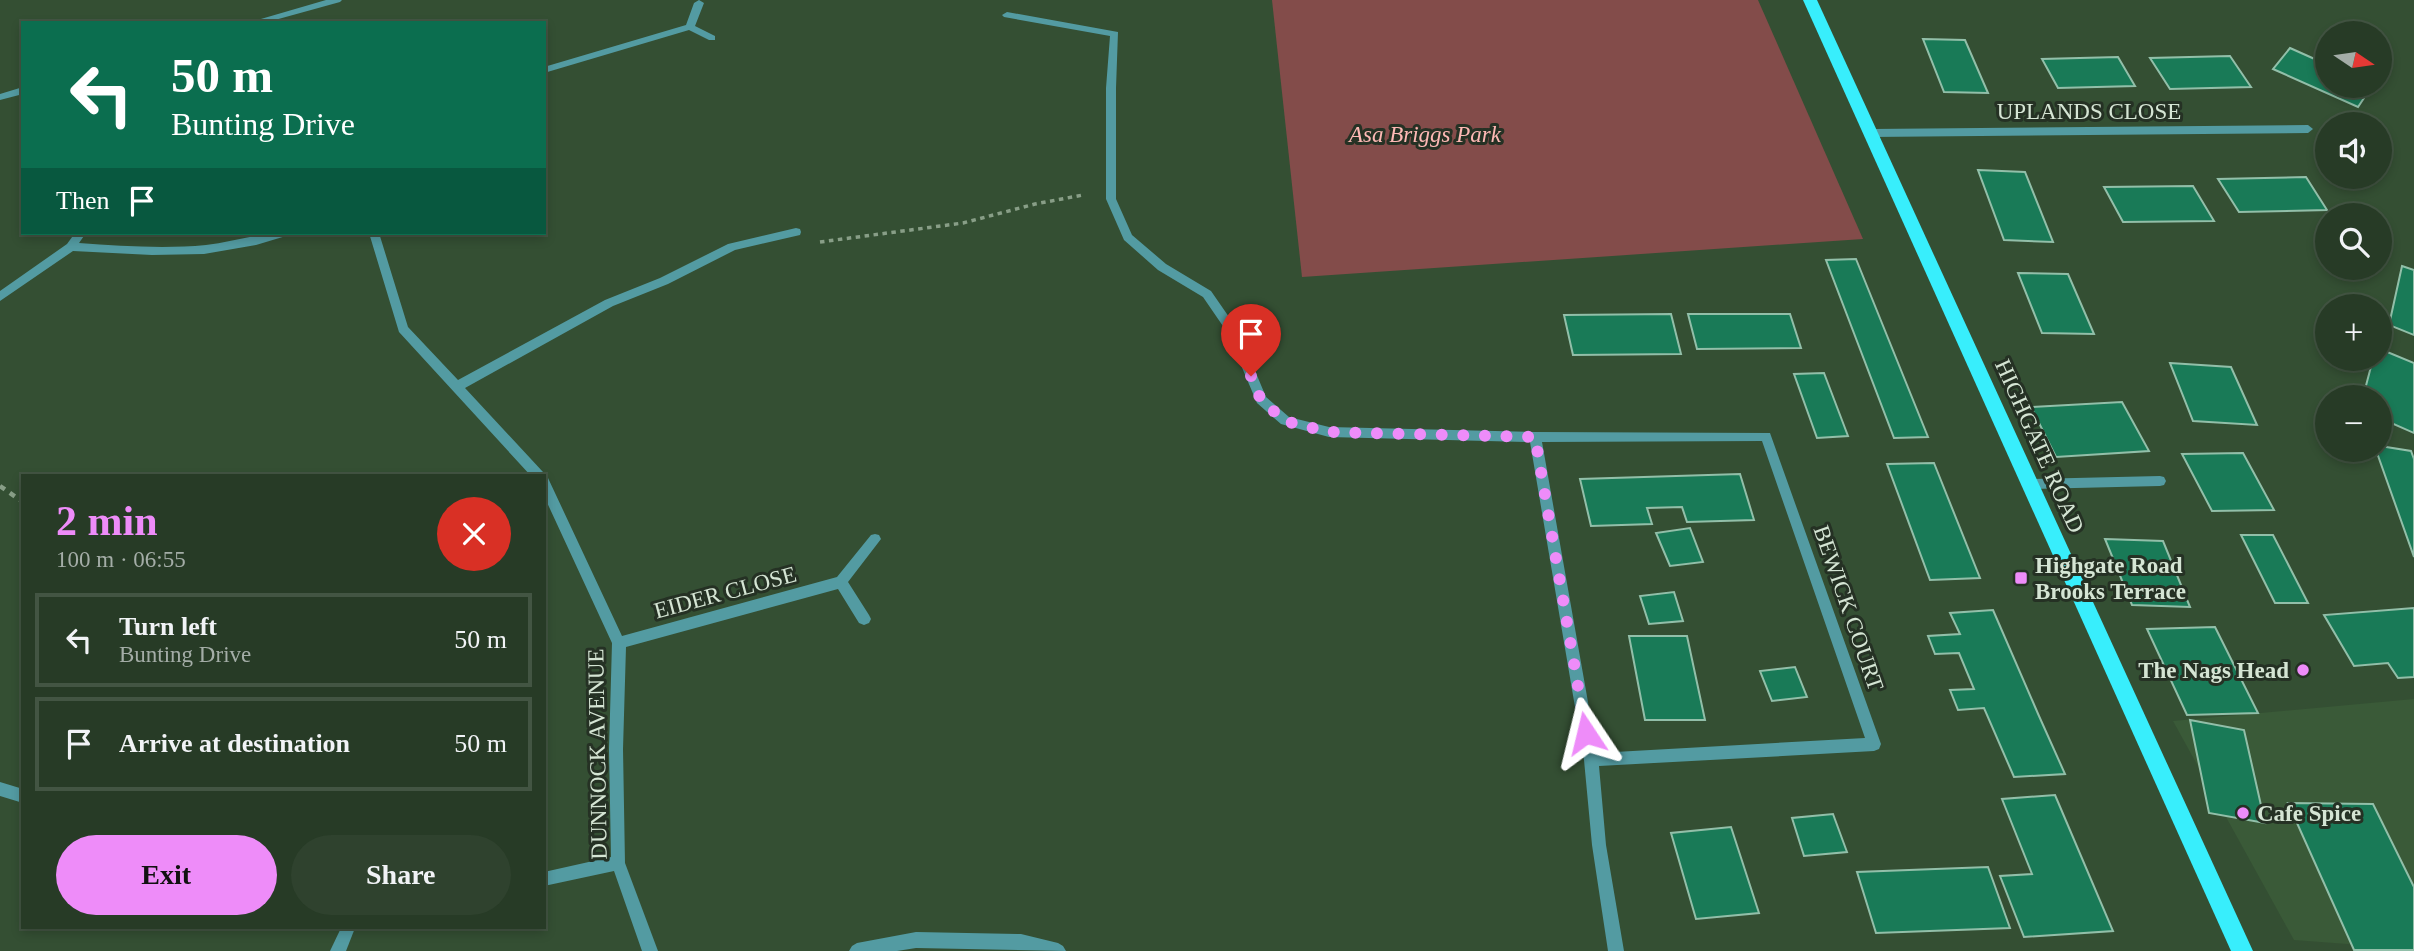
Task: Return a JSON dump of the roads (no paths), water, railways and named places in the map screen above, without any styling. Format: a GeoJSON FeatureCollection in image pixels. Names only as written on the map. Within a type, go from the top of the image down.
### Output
{"type":"FeatureCollection","features":[{"type":"Feature","properties":{"kind":"main road","name":"HIGHGATE ROAD"},"geometry":{"type":"LineString","coordinates":[[1810,0],[2242,951]]}},
{"type":"Feature","properties":{"kind":"street"},"geometry":{"type":"LineString","coordinates":[[259,21],[337,0]]}},
{"type":"Feature","properties":{"kind":"street"},"geometry":{"type":"LineString","coordinates":[[690,27],[699,3]]}},
{"type":"Feature","properties":{"kind":"street"},"geometry":{"type":"LineString","coordinates":[[1006,15],[1115,34],[1111,88],[1111,199],[1128,237],[1162,267],[1207,295],[1231,330],[1261,400],[1285,421],[1329,432],[1535,437],[1591,760],[1599,845],[1616,951]]}},
{"type":"Feature","properties":{"kind":"street"},"geometry":{"type":"LineString","coordinates":[[546,69],[690,27],[712,38]]}},
{"type":"Feature","properties":{"kind":"street"},"geometry":{"type":"LineString","coordinates":[[0,97],[21,91]]}},
{"type":"Feature","properties":{"kind":"street","name":"UPLANDS CLOSE"},"geometry":{"type":"LineString","coordinates":[[1871,133],[2308,129]]}},
{"type":"Feature","properties":{"kind":"street"},"geometry":{"type":"LineString","coordinates":[[458,386],[609,303],[664,281],[732,247],[796,232]]}},
{"type":"Feature","properties":{"kind":"street"},"geometry":{"type":"LineString","coordinates":[[0,297],[71,247],[79,235]]}},
{"type":"Feature","properties":{"kind":"street"},"geometry":{"type":"LineString","coordinates":[[71,247],[179,253],[250,244],[276,235]]}},
{"type":"Feature","properties":{"kind":"street"},"geometry":{"type":"LineString","coordinates":[[375,235],[403,329],[537,474]]}},
{"type":"Feature","properties":{"kind":"street","name":"BEWICK COURT"},"geometry":{"type":"LineString","coordinates":[[1535,437],[1766,436],[1874,744],[1591,760]]}},
{"type":"Feature","properties":{"kind":"street"},"geometry":{"type":"LineString","coordinates":[[2030,484],[2160,481]]}},
{"type":"Feature","properties":{"kind":"street","name":"DUNNOCK AVENUE"},"geometry":{"type":"LineString","coordinates":[[546,486],[619,643],[618,863],[650,951]]}},
{"type":"Feature","properties":{"kind":"street"},"geometry":{"type":"LineString","coordinates":[[864,619],[841,582],[875,539]]}},
{"type":"Feature","properties":{"kind":"street","name":"EIDER CLOSE"},"geometry":{"type":"LineString","coordinates":[[619,643],[841,582]]}},
{"type":"Feature","properties":{"kind":"street"},"geometry":{"type":"LineString","coordinates":[[0,789],[21,795]]}},
{"type":"Feature","properties":{"kind":"street"},"geometry":{"type":"LineString","coordinates":[[546,879],[618,863]]}},
{"type":"Feature","properties":{"kind":"street"},"geometry":{"type":"LineString","coordinates":[[338,951],[348,929]]}},
{"type":"Feature","properties":{"kind":"street"},"geometry":{"type":"LineString","coordinates":[[857,951],[916,940],[1021,943],[1058,951]]}},
{"type":"Feature","properties":{"kind":"place","name":"Highgate Road Brooks Terrace"},"geometry":{"type":"Point","coordinates":[2021,578]}},
{"type":"Feature","properties":{"kind":"place","name":"The Nags Head"},"geometry":{"type":"Point","coordinates":[2303,670]}},
{"type":"Feature","properties":{"kind":"place","name":"Cafe Spice"},"geometry":{"type":"Point","coordinates":[2243,813]}},
{"type":"Feature","properties":{"kind":"park label","name":"Asa Briggs Park"},"geometry":{"type":"Point","coordinates":[1425,134]}}]}
